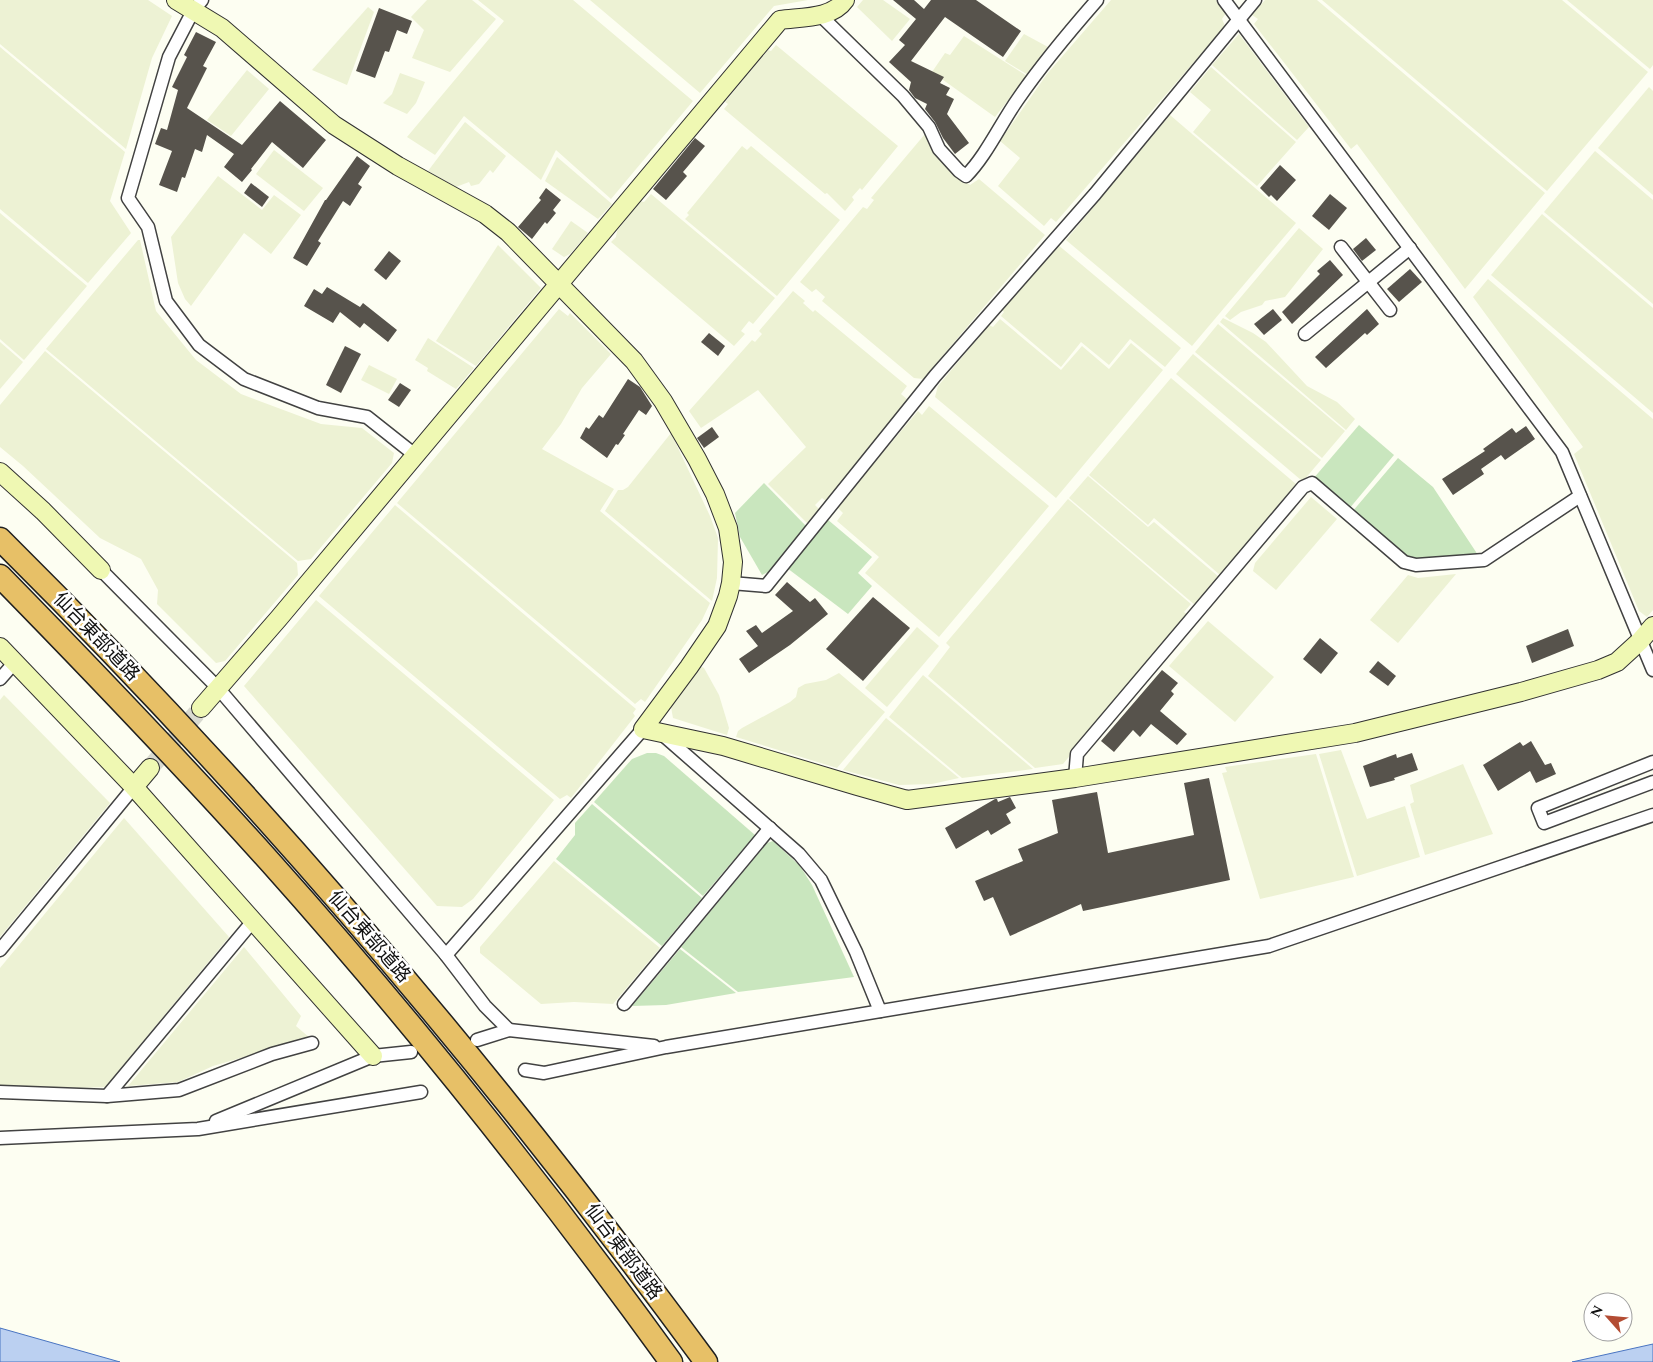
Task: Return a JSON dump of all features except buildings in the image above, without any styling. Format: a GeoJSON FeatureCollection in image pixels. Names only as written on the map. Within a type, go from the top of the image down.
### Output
{"type":"FeatureCollection","features":[{"type":"Feature","properties":{"kind":"highway","name":"仙台東部道路"},"geometry":{"type":"LineString","coordinates":[[0,539],[200,746],[378,947],[495,1086],[632,1261],[706,1362]]}},
{"type":"Feature","properties":{"kind":"highway","name":"仙台東部道路"},"geometry":{"type":"LineString","coordinates":[[0,576],[98,676],[272,864],[466,1093],[612,1280],[671,1362]]}},
{"type":"Feature","properties":{"kind":"street"},"geometry":{"type":"LineString","coordinates":[[176,0],[197,5],[334,125],[398,166],[485,214],[508,232],[634,361],[663,401],[692,451],[714,494],[728,528],[733,562],[731,583],[717,626],[689,667],[652,730],[446,955]]}},
{"type":"Feature","properties":{"kind":"street"},"geometry":{"type":"LineString","coordinates":[[201,708],[416,455],[780,20],[820,15],[839,9],[845,0]]}},
{"type":"Feature","properties":{"kind":"street"},"geometry":{"type":"LineString","coordinates":[[820,15],[903,96],[929,127],[939,150],[966,176],[975,166],[1002,122],[1041,66],[1097,0]]}},
{"type":"Feature","properties":{"kind":"street"},"geometry":{"type":"LineString","coordinates":[[1224,0],[1562,452],[1653,670]]}},
{"type":"Feature","properties":{"kind":"street"},"geometry":{"type":"LineString","coordinates":[[731,583],[766,586],[935,376],[1095,194],[1255,0]]}},
{"type":"Feature","properties":{"kind":"street"},"geometry":{"type":"LineString","coordinates":[[197,5],[169,57],[128,198],[148,227],[166,301],[199,345],[244,379],[318,408],[367,417],[416,455]]}},
{"type":"Feature","properties":{"kind":"street"},"geometry":{"type":"LineString","coordinates":[[1341,247],[1390,310]]}},
{"type":"Feature","properties":{"kind":"street"},"geometry":{"type":"LineString","coordinates":[[1306,334],[1410,248]]}},
{"type":"Feature","properties":{"kind":"street"},"geometry":{"type":"LineString","coordinates":[[0,472],[43,511],[218,688],[446,955],[485,1006],[508,1030]]}},
{"type":"Feature","properties":{"kind":"street"},"geometry":{"type":"LineString","coordinates":[[1075,778],[1078,754],[1303,487],[1312,483],[1404,562],[1416,566],[1484,560],[1580,496]]}},
{"type":"Feature","properties":{"kind":"street"},"geometry":{"type":"LineString","coordinates":[[652,730],[724,746],[907,800],[1075,778],[1355,733],[1521,692],[1598,670],[1618,662],[1653,626]]}},
{"type":"Feature","properties":{"kind":"street"},"geometry":{"type":"LineString","coordinates":[[0,647],[134,787],[373,1056]]}},
{"type":"Feature","properties":{"kind":"street"},"geometry":{"type":"LineString","coordinates":[[0,679],[14,662]]}},
{"type":"Feature","properties":{"kind":"street"},"geometry":{"type":"LineString","coordinates":[[652,730],[770,828],[799,854],[821,880],[856,951],[880,1011]]}},
{"type":"Feature","properties":{"kind":"street"},"geometry":{"type":"LineString","coordinates":[[1653,762],[1538,808],[1544,823],[1653,782]]}},
{"type":"Feature","properties":{"kind":"street"},"geometry":{"type":"LineString","coordinates":[[0,950],[150,768]]}},
{"type":"Feature","properties":{"kind":"street"},"geometry":{"type":"LineString","coordinates":[[525,1070],[544,1073],[666,1047],[1269,946],[1653,815]]}},
{"type":"Feature","properties":{"kind":"street"},"geometry":{"type":"LineString","coordinates":[[624,1004],[770,828]]}},
{"type":"Feature","properties":{"kind":"street"},"geometry":{"type":"LineString","coordinates":[[107,1096],[253,921]]}},
{"type":"Feature","properties":{"kind":"street"},"geometry":{"type":"LineString","coordinates":[[477,1040],[508,1030],[666,1047]]}},
{"type":"Feature","properties":{"kind":"street"},"geometry":{"type":"LineString","coordinates":[[0,1092],[107,1096],[179,1090],[272,1054],[312,1043]]}},
{"type":"Feature","properties":{"kind":"street"},"geometry":{"type":"LineString","coordinates":[[198,1129],[373,1056],[411,1052]]}},
{"type":"Feature","properties":{"kind":"street"},"geometry":{"type":"LineString","coordinates":[[0,1138],[198,1129],[421,1092]]}},
{"type":"Feature","properties":{"kind":"green space"},"geometry":{"type":"Polygon","coordinates":[[[0,0],[148,0],[172,16],[152,58],[126,149],[0,44],[0,0]]]}},
{"type":"Feature","properties":{"kind":"green space"},"geometry":{"type":"Polygon","coordinates":[[[427,0],[472,0],[496,19],[450,72],[412,58],[424,30],[411,17],[427,0]]]}},
{"type":"Feature","properties":{"kind":"green space"},"geometry":{"type":"Polygon","coordinates":[[[478,0],[573,0],[693,101],[611,199],[556,150],[541,180],[464,116],[435,155],[407,137],[504,21],[478,0]]]}},
{"type":"Feature","properties":{"kind":"green space"},"geometry":{"type":"Polygon","coordinates":[[[590,0],[808,0],[774,6],[700,93],[590,0]]]}},
{"type":"Feature","properties":{"kind":"green space"},"geometry":{"type":"Polygon","coordinates":[[[863,0],[883,0],[910,19],[892,41],[857,7],[863,0]]]}},
{"type":"Feature","properties":{"kind":"green space"},"geometry":{"type":"Polygon","coordinates":[[[1111,0],[1216,0],[1226,13],[1222,19],[1225,26],[1056,222],[1051,218],[1044,226],[998,186],[1020,158],[1000,141],[1047,74],[1111,0]]]}},
{"type":"Feature","properties":{"kind":"green space"},"geometry":{"type":"Polygon","coordinates":[[[1265,0],[1317,0],[1545,193],[1465,289],[1357,144],[1351,149],[1254,24],[1258,19],[1252,15],[1265,0]]]}},
{"type":"Feature","properties":{"kind":"green space"},"geometry":{"type":"Polygon","coordinates":[[[1322,0],[1562,0],[1648,72],[1547,191],[1322,0]]]}},
{"type":"Feature","properties":{"kind":"green space"},"geometry":{"type":"Polygon","coordinates":[[[1567,0],[1653,0],[1653,65],[1650,69],[1567,0]]]}},
{"type":"Feature","properties":{"kind":"green space"},"geometry":{"type":"Polygon","coordinates":[[[368,7],[374,12],[347,85],[312,70],[368,7]]]}},
{"type":"Feature","properties":{"kind":"green space"},"geometry":{"type":"Polygon","coordinates":[[[1024,34],[1048,47],[1028,75],[1005,61],[1024,34]]]}},
{"type":"Feature","properties":{"kind":"green space"},"geometry":{"type":"Polygon","coordinates":[[[1239,34],[1309,127],[1297,140],[1212,65],[1239,34]]]}},
{"type":"Feature","properties":{"kind":"green space"},"geometry":{"type":"Polygon","coordinates":[[[964,36],[1027,76],[995,117],[932,72],[945,53],[950,55],[964,36]]]}},
{"type":"Feature","properties":{"kind":"green space"},"geometry":{"type":"Polygon","coordinates":[[[776,45],[898,146],[862,190],[860,188],[852,197],[854,200],[845,211],[827,193],[825,194],[724,109],[728,104],[725,102],[768,50],[771,51],[776,45]]]}},
{"type":"Feature","properties":{"kind":"green space"},"geometry":{"type":"Polygon","coordinates":[[[0,47],[125,152],[110,201],[131,233],[88,283],[0,209],[0,47]]]}},
{"type":"Feature","properties":{"kind":"green space"},"geometry":{"type":"Polygon","coordinates":[[[1211,67],[1296,142],[1257,186],[1193,132],[1211,110],[1190,92],[1211,67]]]}},
{"type":"Feature","properties":{"kind":"green space"},"geometry":{"type":"Polygon","coordinates":[[[247,70],[269,89],[231,136],[207,120],[247,70]]]}},
{"type":"Feature","properties":{"kind":"green space"},"geometry":{"type":"Polygon","coordinates":[[[400,73],[425,82],[416,103],[407,114],[383,103],[392,94],[400,73]]]}},
{"type":"Feature","properties":{"kind":"green space"},"geometry":{"type":"Polygon","coordinates":[[[1649,87],[1653,91],[1653,195],[1598,148],[1649,87]]]}},
{"type":"Feature","properties":{"kind":"green space"},"geometry":{"type":"Polygon","coordinates":[[[1170,115],[1296,223],[1192,346],[1066,240],[1170,115]]]}},
{"type":"Feature","properties":{"kind":"green space"},"geometry":{"type":"Polygon","coordinates":[[[465,122],[506,156],[493,173],[490,170],[479,184],[471,186],[469,182],[456,187],[428,171],[465,122]]]}},
{"type":"Feature","properties":{"kind":"green space"},"geometry":{"type":"Polygon","coordinates":[[[925,134],[935,153],[943,163],[970,185],[979,179],[1045,235],[923,379],[914,378],[822,301],[825,297],[816,289],[812,292],[800,282],[863,207],[867,209],[874,200],[871,198],[925,134]]]}},
{"type":"Feature","properties":{"kind":"green space"},"geometry":{"type":"Polygon","coordinates":[[[742,146],[747,150],[751,146],[840,220],[777,296],[685,219],[689,215],[687,213],[742,146]]]}},
{"type":"Feature","properties":{"kind":"green space"},"geometry":{"type":"Polygon","coordinates":[[[274,150],[323,188],[304,211],[256,174],[274,150]]]}},
{"type":"Feature","properties":{"kind":"green space"},"geometry":{"type":"Polygon","coordinates":[[[1595,151],[1653,200],[1653,304],[1544,212],[1595,151]]]}},
{"type":"Feature","properties":{"kind":"green space"},"geometry":{"type":"Polygon","coordinates":[[[557,157],[612,204],[598,219],[545,181],[557,157]]]}},
{"type":"Feature","properties":{"kind":"green space"},"geometry":{"type":"Polygon","coordinates":[[[218,176],[262,210],[274,195],[301,215],[271,254],[244,233],[191,306],[185,299],[178,283],[171,237],[218,176]]]}},
{"type":"Feature","properties":{"kind":"green space"},"geometry":{"type":"Polygon","coordinates":[[[651,194],[775,298],[753,324],[749,321],[741,331],[745,334],[734,346],[611,242],[640,201],[644,202],[651,194]]]}},
{"type":"Feature","properties":{"kind":"green space"},"geometry":{"type":"Polygon","coordinates":[[[0,213],[87,286],[24,360],[0,339],[0,213]]]}},
{"type":"Feature","properties":{"kind":"green space"},"geometry":{"type":"Polygon","coordinates":[[[1542,214],[1653,308],[1653,413],[1491,275],[1542,214]]]}},
{"type":"Feature","properties":{"kind":"green space"},"geometry":{"type":"Polygon","coordinates":[[[571,221],[588,233],[570,254],[564,257],[552,249],[571,221]]]}},
{"type":"Feature","properties":{"kind":"green space"},"geometry":{"type":"Polygon","coordinates":[[[1299,228],[1323,249],[1285,297],[1265,301],[1262,305],[1241,312],[1230,320],[1225,316],[1299,228]]]}},
{"type":"Feature","properties":{"kind":"green space"},"geometry":{"type":"Polygon","coordinates":[[[138,240],[140,240],[156,311],[196,360],[241,394],[321,424],[362,428],[394,453],[392,463],[311,559],[298,561],[46,349],[138,240]]]}},
{"type":"Feature","properties":{"kind":"green space"},"geometry":{"type":"Polygon","coordinates":[[[1057,244],[1181,348],[1165,367],[1130,339],[1109,365],[1081,342],[1061,367],[1001,316],[1004,312],[1002,310],[1057,244]]]}},
{"type":"Feature","properties":{"kind":"green space"},"geometry":{"type":"Polygon","coordinates":[[[498,245],[541,288],[476,366],[436,341],[498,245]]]}},
{"type":"Feature","properties":{"kind":"green space"},"geometry":{"type":"Polygon","coordinates":[[[1488,279],[1653,419],[1653,610],[1647,617],[1639,611],[1574,454],[1583,447],[1473,297],[1488,279]]]}},
{"type":"Feature","properties":{"kind":"green space"},"geometry":{"type":"Polygon","coordinates":[[[793,291],[805,301],[803,303],[813,312],[815,310],[907,386],[901,394],[908,400],[826,501],[822,498],[815,505],[819,509],[807,523],[768,484],[806,447],[758,390],[701,428],[689,411],[752,340],[755,342],[762,334],[759,331],[793,291]]]}},
{"type":"Feature","properties":{"kind":"green space"},"geometry":{"type":"Polygon","coordinates":[[[559,309],[568,316],[570,313],[611,354],[582,388],[561,424],[542,449],[614,489],[600,511],[710,603],[702,620],[645,702],[641,699],[635,704],[397,503],[559,309]]]}},
{"type":"Feature","properties":{"kind":"green space"},"geometry":{"type":"Polygon","coordinates":[[[1223,318],[1253,333],[1266,342],[1307,386],[1337,402],[1355,419],[1346,430],[1220,322],[1223,318]]]}},
{"type":"Feature","properties":{"kind":"green space"},"geometry":{"type":"Polygon","coordinates":[[[1000,319],[1061,370],[1082,346],[1109,369],[1131,343],[1163,370],[1056,498],[935,397],[938,386],[989,325],[993,327],[1000,319]]]}},
{"type":"Feature","properties":{"kind":"green space"},"geometry":{"type":"Polygon","coordinates":[[[1218,324],[1345,431],[1322,458],[1195,352],[1218,324]]]}},
{"type":"Feature","properties":{"kind":"green space"},"geometry":{"type":"Polygon","coordinates":[[[428,338],[474,368],[456,389],[427,371],[428,368],[415,360],[428,338]]]}},
{"type":"Feature","properties":{"kind":"green space"},"geometry":{"type":"Polygon","coordinates":[[[0,342],[23,362],[0,389],[0,342]]]}},
{"type":"Feature","properties":{"kind":"green space"},"geometry":{"type":"Polygon","coordinates":[[[45,351],[297,563],[298,575],[225,661],[216,663],[157,604],[158,590],[141,559],[100,538],[0,447],[0,405],[45,351]]]}},
{"type":"Feature","properties":{"kind":"green space"},"geometry":{"type":"Polygon","coordinates":[[[1193,354],[1321,460],[1304,480],[1301,480],[1176,374],[1193,354]]]}},
{"type":"Feature","properties":{"kind":"green space"},"geometry":{"type":"Polygon","coordinates":[[[369,365],[397,379],[389,394],[361,380],[369,365]]]}},
{"type":"Feature","properties":{"kind":"green space"},"geometry":{"type":"Polygon","coordinates":[[[1171,378],[1296,484],[1220,575],[1154,518],[1148,525],[1089,475],[1171,378]]]}},
{"type":"Feature","properties":{"kind":"green space"},"geometry":{"type":"Polygon","coordinates":[[[929,406],[1049,506],[939,637],[865,573],[879,557],[837,521],[843,513],[837,507],[918,411],[922,415],[929,406]]]}},
{"type":"Feature","properties":{"kind":"green space"},"geometry":{"type":"Polygon","coordinates":[[[1359,425],[1394,455],[1349,509],[1313,479],[1359,425]]]}},
{"type":"Feature","properties":{"kind":"green space"},"geometry":{"type":"Polygon","coordinates":[[[671,433],[710,516],[718,538],[717,578],[712,601],[605,511],[618,490],[628,487],[671,433]]]}},
{"type":"Feature","properties":{"kind":"green space"},"geometry":{"type":"Polygon","coordinates":[[[1398,458],[1433,487],[1478,555],[1430,561],[1411,557],[1402,553],[1352,512],[1398,458]]]}},
{"type":"Feature","properties":{"kind":"green space"},"geometry":{"type":"Polygon","coordinates":[[[1088,476],[1148,527],[1154,522],[1219,577],[1195,605],[1069,498],[1088,476]]]}},
{"type":"Feature","properties":{"kind":"green space"},"geometry":{"type":"Polygon","coordinates":[[[764,483],[806,526],[768,572],[762,575],[740,537],[735,513],[764,483]]]}},
{"type":"Feature","properties":{"kind":"green space"},"geometry":{"type":"Polygon","coordinates":[[[1311,497],[1337,519],[1276,590],[1253,571],[1255,563],[1311,497]]]}},
{"type":"Feature","properties":{"kind":"green space"},"geometry":{"type":"Polygon","coordinates":[[[1068,499],[1191,604],[1184,612],[1187,614],[1063,764],[1035,768],[928,676],[950,647],[946,643],[1068,499]]]}},
{"type":"Feature","properties":{"kind":"green space"},"geometry":{"type":"Polygon","coordinates":[[[395,505],[636,709],[633,713],[635,716],[571,798],[567,795],[560,799],[319,596],[395,505]]]}},
{"type":"Feature","properties":{"kind":"green space"},"geometry":{"type":"Polygon","coordinates":[[[827,519],[872,557],[858,573],[872,586],[848,614],[787,568],[827,519]]]}},
{"type":"Feature","properties":{"kind":"green space"},"geometry":{"type":"Polygon","coordinates":[[[1456,574],[1398,643],[1370,620],[1408,575],[1418,578],[1456,574]]]}},
{"type":"Feature","properties":{"kind":"green space"},"geometry":{"type":"Polygon","coordinates":[[[316,600],[554,800],[473,899],[462,907],[437,906],[244,686],[316,600]]]}},
{"type":"Feature","properties":{"kind":"green space"},"geometry":{"type":"Polygon","coordinates":[[[1208,621],[1274,677],[1235,722],[1169,666],[1208,621]]]}},
{"type":"Feature","properties":{"kind":"green space"},"geometry":{"type":"Polygon","coordinates":[[[917,627],[939,646],[887,707],[865,688],[917,627]]]}},
{"type":"Feature","properties":{"kind":"green space"},"geometry":{"type":"Polygon","coordinates":[[[700,666],[704,668],[719,695],[729,728],[727,735],[673,718],[671,707],[700,666]]]}},
{"type":"Feature","properties":{"kind":"green space"},"geometry":{"type":"Polygon","coordinates":[[[839,673],[885,712],[837,768],[736,737],[738,731],[742,728],[790,702],[796,697],[798,688],[805,684],[826,680],[839,673]]]}},
{"type":"Feature","properties":{"kind":"green space"},"geometry":{"type":"Polygon","coordinates":[[[923,675],[1033,769],[962,778],[889,717],[923,675]]]}},
{"type":"Feature","properties":{"kind":"green space"},"geometry":{"type":"Polygon","coordinates":[[[4,695],[110,803],[0,937],[0,700],[4,695]]]}},
{"type":"Feature","properties":{"kind":"green space"},"geometry":{"type":"Polygon","coordinates":[[[886,718],[959,778],[932,784],[899,785],[843,770],[886,718]]]}},
{"type":"Feature","properties":{"kind":"green space"},"geometry":{"type":"Polygon","coordinates":[[[1341,750],[1367,819],[1405,806],[1420,857],[1357,876],[1319,754],[1341,750]]]}},
{"type":"Feature","properties":{"kind":"green space"},"geometry":{"type":"Polygon","coordinates":[[[647,753],[656,753],[664,756],[755,835],[703,896],[594,802],[632,759],[647,753]]]}},
{"type":"Feature","properties":{"kind":"green space"},"geometry":{"type":"Polygon","coordinates":[[[1316,754],[1354,877],[1260,899],[1222,773],[1227,772],[1225,767],[1316,754]]]}},
{"type":"Feature","properties":{"kind":"green space"},"geometry":{"type":"Polygon","coordinates":[[[1463,764],[1493,834],[1425,855],[1410,804],[1414,802],[1410,785],[1463,764]]]}},
{"type":"Feature","properties":{"kind":"green space"},"geometry":{"type":"Polygon","coordinates":[[[592,804],[702,898],[662,946],[556,859],[575,835],[575,823],[592,804]]]}},
{"type":"Feature","properties":{"kind":"green space"},"geometry":{"type":"Polygon","coordinates":[[[124,818],[229,937],[105,1087],[45,1089],[0,1086],[0,968],[124,818]]]}},
{"type":"Feature","properties":{"kind":"green space"},"geometry":{"type":"Polygon","coordinates":[[[773,841],[800,866],[812,885],[854,977],[738,992],[681,947],[767,843],[773,841]]]}},
{"type":"Feature","properties":{"kind":"green space"},"geometry":{"type":"Polygon","coordinates":[[[554,861],[660,948],[613,1004],[574,1002],[541,1004],[480,953],[480,947],[554,861]]]}},
{"type":"Feature","properties":{"kind":"green space"},"geometry":{"type":"Polygon","coordinates":[[[244,947],[301,1016],[296,1026],[310,1038],[213,1066],[178,1082],[128,1086],[244,947]]]}},
{"type":"Feature","properties":{"kind":"green space"},"geometry":{"type":"Polygon","coordinates":[[[680,949],[736,993],[666,1005],[632,1006],[680,949]]]}},
{"type":"Feature","properties":{"kind":"water"},"geometry":{"type":"Polygon","coordinates":[[[0,1328],[120,1362],[0,1362],[0,1328]]]}},
{"type":"Feature","properties":{"kind":"water"},"geometry":{"type":"Polygon","coordinates":[[[1653,1344],[1653,1362],[1572,1362],[1653,1344]]]}},
{"type":"Feature","properties":{"kind":"tunnel"},"geometry":{"type":"LineString","coordinates":[[150,768],[201,708]]}}]}
